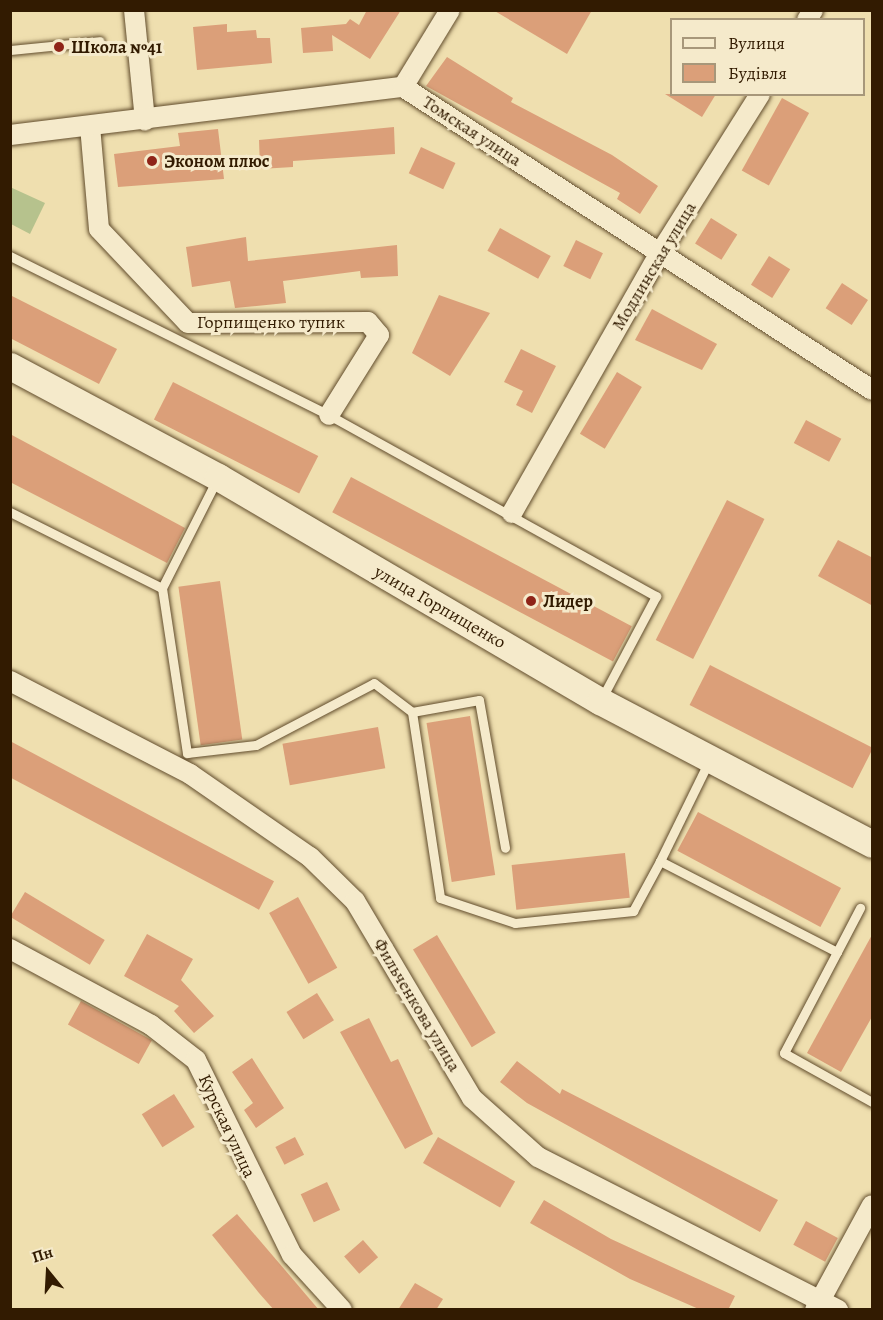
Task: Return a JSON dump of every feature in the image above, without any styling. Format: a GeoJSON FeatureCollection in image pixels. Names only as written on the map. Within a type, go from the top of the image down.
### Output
{"type":"FeatureCollection","features":[{"type":"Feature","properties":{"kind":"main road","name":"улица Горпищенко"},"geometry":{"type":"LineString","coordinates":[[10,366],[218,477],[600,701],[873,844]]}},
{"type":"Feature","properties":{"kind":"street"},"geometry":{"type":"LineString","coordinates":[[134,10],[145,120]]}},
{"type":"Feature","properties":{"kind":"street"},"geometry":{"type":"LineString","coordinates":[[403,87],[450,10]]}},
{"type":"Feature","properties":{"kind":"street","name":"Томская улица"},"geometry":{"type":"LineString","coordinates":[[10,135],[403,87],[873,390]]}},
{"type":"Feature","properties":{"kind":"street","name":"Модлинская улица"},"geometry":{"type":"LineString","coordinates":[[512,513],[660,253],[759,96]]}},
{"type":"Feature","properties":{"kind":"street","name":"Горпищенко тупик"},"geometry":{"type":"LineString","coordinates":[[90,126],[99,229],[184,331],[368,322],[380,335],[329,415]]}},
{"type":"Feature","properties":{"kind":"street","name":"Фильченкова улица"},"geometry":{"type":"LineString","coordinates":[[10,681],[190,774],[310,857],[355,901],[472,1098],[538,1156],[818,1305],[838,1310]]}},
{"type":"Feature","properties":{"kind":"street","name":"Курская улица"},"geometry":{"type":"LineString","coordinates":[[10,949],[151,1025],[196,1060],[292,1255],[342,1310]]}},
{"type":"Feature","properties":{"kind":"street"},"geometry":{"type":"LineString","coordinates":[[818,1305],[873,1205]]}},
{"type":"Feature","properties":{"kind":"lane"},"geometry":{"type":"LineString","coordinates":[[10,50],[100,41]]}},
{"type":"Feature","properties":{"kind":"lane"},"geometry":{"type":"LineString","coordinates":[[10,256],[184,331],[329,415],[512,513],[656,596],[600,701]]}},
{"type":"Feature","properties":{"kind":"lane"},"geometry":{"type":"LineString","coordinates":[[218,477],[162,588],[187,753],[256,745],[374,683],[412,712],[440,898],[515,923],[633,911],[710,758]]}},
{"type":"Feature","properties":{"kind":"lane"},"geometry":{"type":"LineString","coordinates":[[10,512],[162,588]]}},
{"type":"Feature","properties":{"kind":"lane"},"geometry":{"type":"LineString","coordinates":[[412,712],[479,700],[505,848]]}},
{"type":"Feature","properties":{"kind":"lane"},"geometry":{"type":"LineString","coordinates":[[660,861],[837,952]]}},
{"type":"Feature","properties":{"kind":"lane"},"geometry":{"type":"LineString","coordinates":[[860,908],[784,1053],[873,1102]]}},
{"type":"Feature","properties":{"kind":"green space"},"geometry":{"type":"Polygon","coordinates":[[[10,187],[45,203],[30,234],[11,224],[10,187]]]}},
{"type":"Feature","properties":{"kind":"building"},"geometry":{"type":"Polygon","coordinates":[[[367,10],[401,10],[370,59],[332,35],[333,51],[303,53],[301,28],[346,24],[350,19],[359,25],[367,10]]]}},
{"type":"Feature","properties":{"kind":"building"},"geometry":{"type":"Polygon","coordinates":[[[493,10],[592,10],[567,54],[493,10]]]}},
{"type":"Feature","properties":{"kind":"building"},"geometry":{"type":"Polygon","coordinates":[[[227,24],[227,32],[256,30],[257,38],[270,38],[272,63],[197,70],[193,27],[227,24]]]}},
{"type":"Feature","properties":{"kind":"building"},"geometry":{"type":"Polygon","coordinates":[[[447,57],[513,98],[511,102],[612,155],[658,186],[640,214],[617,199],[620,193],[426,86],[447,57]]]}},
{"type":"Feature","properties":{"kind":"building"},"geometry":{"type":"Polygon","coordinates":[[[665,94],[715,96],[702,117],[665,94]]]}},
{"type":"Feature","properties":{"kind":"building"},"geometry":{"type":"Polygon","coordinates":[[[782,98],[809,113],[769,186],[742,171],[782,98]]]}},
{"type":"Feature","properties":{"kind":"building"},"geometry":{"type":"Polygon","coordinates":[[[394,127],[395,154],[293,161],[293,167],[260,169],[259,140],[394,127]]]}},
{"type":"Feature","properties":{"kind":"building"},"geometry":{"type":"Polygon","coordinates":[[[218,129],[224,179],[118,187],[114,154],[180,146],[178,133],[218,129]]]}},
{"type":"Feature","properties":{"kind":"building"},"geometry":{"type":"Polygon","coordinates":[[[421,147],[455,163],[443,189],[409,173],[421,147]]]}},
{"type":"Feature","properties":{"kind":"building"},"geometry":{"type":"Polygon","coordinates":[[[711,218],[737,234],[721,260],[695,243],[711,218]]]}},
{"type":"Feature","properties":{"kind":"building"},"geometry":{"type":"Polygon","coordinates":[[[500,228],[551,256],[538,279],[487,251],[500,228]]]}},
{"type":"Feature","properties":{"kind":"building"},"geometry":{"type":"Polygon","coordinates":[[[246,237],[248,261],[397,245],[398,276],[361,278],[360,271],[283,281],[286,303],[235,308],[230,281],[192,287],[186,247],[246,237]]]}},
{"type":"Feature","properties":{"kind":"building"},"geometry":{"type":"Polygon","coordinates":[[[576,240],[603,253],[590,279],[563,266],[576,240]]]}},
{"type":"Feature","properties":{"kind":"building"},"geometry":{"type":"Polygon","coordinates":[[[769,256],[790,269],[772,298],[751,285],[769,256]]]}},
{"type":"Feature","properties":{"kind":"building"},"geometry":{"type":"Polygon","coordinates":[[[842,283],[868,300],[852,325],[826,308],[842,283]]]}},
{"type":"Feature","properties":{"kind":"building"},"geometry":{"type":"Polygon","coordinates":[[[10,295],[117,349],[99,384],[10,338],[10,295]]]}},
{"type":"Feature","properties":{"kind":"building"},"geometry":{"type":"Polygon","coordinates":[[[439,295],[490,313],[450,376],[412,353],[439,295]]]}},
{"type":"Feature","properties":{"kind":"building"},"geometry":{"type":"Polygon","coordinates":[[[652,309],[717,344],[702,370],[635,340],[652,309]]]}},
{"type":"Feature","properties":{"kind":"building"},"geometry":{"type":"Polygon","coordinates":[[[521,349],[556,366],[532,413],[516,405],[523,391],[504,382],[521,349]]]}},
{"type":"Feature","properties":{"kind":"building"},"geometry":{"type":"Polygon","coordinates":[[[617,372],[642,387],[605,449],[580,434],[617,372]]]}},
{"type":"Feature","properties":{"kind":"building"},"geometry":{"type":"Polygon","coordinates":[[[173,382],[318,456],[299,493],[154,419],[173,382]]]}},
{"type":"Feature","properties":{"kind":"building"},"geometry":{"type":"Polygon","coordinates":[[[806,420],[841,439],[829,462],[794,443],[806,420]]]}},
{"type":"Feature","properties":{"kind":"building"},"geometry":{"type":"Polygon","coordinates":[[[10,434],[185,528],[167,563],[10,482],[10,434]]]}},
{"type":"Feature","properties":{"kind":"building"},"geometry":{"type":"Polygon","coordinates":[[[351,477],[632,626],[613,662],[332,512],[351,477]]]}},
{"type":"Feature","properties":{"kind":"building"},"geometry":{"type":"Polygon","coordinates":[[[727,500],[764,519],[693,659],[656,640],[727,500]]]}},
{"type":"Feature","properties":{"kind":"building"},"geometry":{"type":"Polygon","coordinates":[[[838,540],[873,558],[873,606],[818,576],[838,540]]]}},
{"type":"Feature","properties":{"kind":"building"},"geometry":{"type":"Polygon","coordinates":[[[220,581],[242,739],[201,745],[178,587],[220,581]]]}},
{"type":"Feature","properties":{"kind":"building"},"geometry":{"type":"Polygon","coordinates":[[[710,665],[872,748],[853,788],[690,705],[710,665]]]}},
{"type":"Feature","properties":{"kind":"building"},"geometry":{"type":"Polygon","coordinates":[[[470,716],[495,875],[452,882],[427,723],[470,716]]]}},
{"type":"Feature","properties":{"kind":"building"},"geometry":{"type":"Polygon","coordinates":[[[378,727],[385,768],[290,785],[282,744],[378,727]]]}},
{"type":"Feature","properties":{"kind":"building"},"geometry":{"type":"Polygon","coordinates":[[[10,741],[274,881],[259,910],[10,777],[10,741]]]}},
{"type":"Feature","properties":{"kind":"building"},"geometry":{"type":"Polygon","coordinates":[[[698,812],[841,888],[820,927],[677,851],[698,812]]]}},
{"type":"Feature","properties":{"kind":"building"},"geometry":{"type":"Polygon","coordinates":[[[625,853],[630,898],[516,910],[512,865],[625,853]]]}},
{"type":"Feature","properties":{"kind":"building"},"geometry":{"type":"Polygon","coordinates":[[[25,892],[105,940],[90,965],[10,917],[25,892]]]}},
{"type":"Feature","properties":{"kind":"building"},"geometry":{"type":"Polygon","coordinates":[[[298,897],[337,968],[308,984],[269,913],[298,897]]]}},
{"type":"Feature","properties":{"kind":"building"},"geometry":{"type":"Polygon","coordinates":[[[873,933],[873,1015],[841,1072],[807,1053],[873,933]]]}},
{"type":"Feature","properties":{"kind":"building"},"geometry":{"type":"Polygon","coordinates":[[[147,934],[193,959],[181,980],[214,1016],[194,1033],[174,1011],[179,1006],[124,976],[147,934]]]}},
{"type":"Feature","properties":{"kind":"building"},"geometry":{"type":"Polygon","coordinates":[[[437,935],[496,1033],[472,1047],[413,949],[437,935]]]}},
{"type":"Feature","properties":{"kind":"building"},"geometry":{"type":"Polygon","coordinates":[[[317,993],[334,1020],[303,1039],[286,1012],[317,993]]]}},
{"type":"Feature","properties":{"kind":"building"},"geometry":{"type":"Polygon","coordinates":[[[81,1001],[152,1040],[139,1064],[68,1025],[81,1001]]]}},
{"type":"Feature","properties":{"kind":"building"},"geometry":{"type":"Polygon","coordinates":[[[369,1018],[391,1062],[398,1059],[433,1134],[405,1149],[340,1032],[369,1018]]]}},
{"type":"Feature","properties":{"kind":"building"},"geometry":{"type":"Polygon","coordinates":[[[252,1058],[284,1108],[256,1128],[244,1110],[253,1103],[232,1072],[252,1058]]]}},
{"type":"Feature","properties":{"kind":"building"},"geometry":{"type":"Polygon","coordinates":[[[517,1061],[560,1094],[562,1089],[778,1200],[760,1232],[527,1103],[500,1082],[517,1061]]]}},
{"type":"Feature","properties":{"kind":"building"},"geometry":{"type":"Polygon","coordinates":[[[174,1094],[195,1127],[162,1147],[142,1114],[174,1094]]]}},
{"type":"Feature","properties":{"kind":"building"},"geometry":{"type":"Polygon","coordinates":[[[295,1137],[304,1155],[284,1165],[275,1147],[295,1137]]]}},
{"type":"Feature","properties":{"kind":"building"},"geometry":{"type":"Polygon","coordinates":[[[438,1137],[515,1182],[500,1207],[423,1163],[438,1137]]]}},
{"type":"Feature","properties":{"kind":"building"},"geometry":{"type":"Polygon","coordinates":[[[327,1182],[340,1210],[314,1222],[301,1194],[327,1182]]]}},
{"type":"Feature","properties":{"kind":"building"},"geometry":{"type":"Polygon","coordinates":[[[544,1200],[611,1239],[735,1296],[728,1310],[701,1310],[630,1279],[530,1223],[544,1200]]]}},
{"type":"Feature","properties":{"kind":"building"},"geometry":{"type":"Polygon","coordinates":[[[237,1214],[319,1310],[274,1310],[259,1293],[212,1235],[237,1214]]]}},
{"type":"Feature","properties":{"kind":"building"},"geometry":{"type":"Polygon","coordinates":[[[806,1221],[838,1238],[825,1262],[793,1245],[806,1221]]]}},
{"type":"Feature","properties":{"kind":"building"},"geometry":{"type":"Polygon","coordinates":[[[363,1240],[378,1257],[359,1274],[344,1256],[363,1240]]]}},
{"type":"Feature","properties":{"kind":"building"},"geometry":{"type":"Polygon","coordinates":[[[415,1283],[443,1299],[436,1310],[398,1310],[415,1283]]]}},
{"type":"Feature","properties":{"kind":"place","name":"Школа №41"},"geometry":{"type":"Point","coordinates":[59,47]}},
{"type":"Feature","properties":{"kind":"place","name":"Эконом плюс"},"geometry":{"type":"Point","coordinates":[152,161]}},
{"type":"Feature","properties":{"kind":"place","name":"Лидер"},"geometry":{"type":"Point","coordinates":[531,601]}}]}
